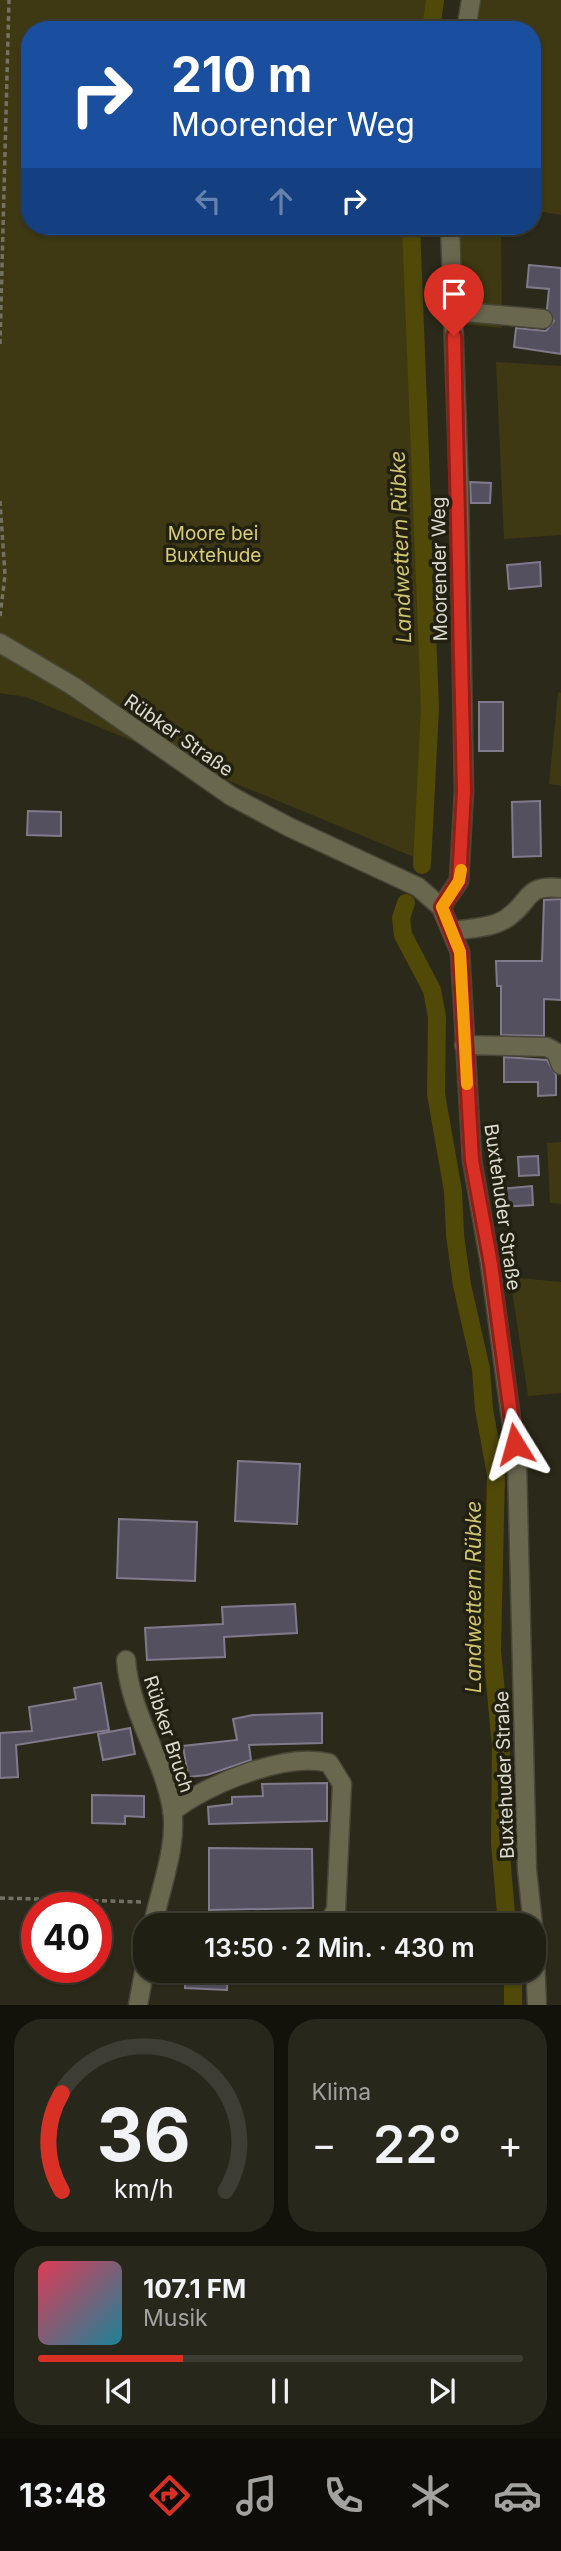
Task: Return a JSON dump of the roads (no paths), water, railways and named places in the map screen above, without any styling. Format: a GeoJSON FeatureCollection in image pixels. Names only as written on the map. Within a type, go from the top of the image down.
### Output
{"type":"FeatureCollection","features":[{"type":"Feature","properties":{"kind":"street"},"geometry":{"type":"LineString","coordinates":[[468,21],[471,0]]}},
{"type":"Feature","properties":{"kind":"street","name":"Moorender Weg"},"geometry":{"type":"LineString","coordinates":[[442,907],[459,881],[464,791],[450,235]]}},
{"type":"Feature","properties":{"kind":"street"},"geometry":{"type":"LineString","coordinates":[[453,311],[543,319]]}},
{"type":"Feature","properties":{"kind":"street","name":"Rübker Straße"},"geometry":{"type":"LineString","coordinates":[[0,643],[73,686],[230,796],[341,852]]}},
{"type":"Feature","properties":{"kind":"street","name":"Buxtehuder Straße"},"geometry":{"type":"LineString","coordinates":[[341,852],[418,887],[442,907],[460,952],[472,1160],[491,1264],[517,1463],[527,1870],[532,1913]]}},
{"type":"Feature","properties":{"kind":"street"},"geometry":{"type":"LineString","coordinates":[[453,931],[493,924],[508,918],[531,891],[544,886],[561,888]]}},
{"type":"Feature","properties":{"kind":"street"},"geometry":{"type":"LineString","coordinates":[[464,1045],[547,1046],[556,1052],[561,1065]]}},
{"type":"Feature","properties":{"kind":"street","name":"Rübker Bruch"},"geometry":{"type":"LineString","coordinates":[[126,1660],[128,1686],[166,1784],[172,1812],[170,1845],[156,1913]]}},
{"type":"Feature","properties":{"kind":"street"},"geometry":{"type":"LineString","coordinates":[[172,1812],[189,1798],[233,1778],[271,1767],[317,1760],[329,1763],[342,1784],[334,1913]]}},
{"type":"Feature","properties":{"kind":"street"},"geometry":{"type":"LineString","coordinates":[[138,2005],[142,1983]]}},
{"type":"Feature","properties":{"kind":"street"},"geometry":{"type":"LineString","coordinates":[[536,1983],[537,2005]]}},
{"type":"Feature","properties":{"kind":"waterway","name":"Landwettern Rübke"},"geometry":{"type":"LineString","coordinates":[[432,21],[435,0]]}},
{"type":"Feature","properties":{"kind":"waterway","name":"Landwettern Rübke"},"geometry":{"type":"LineString","coordinates":[[411,235],[430,708],[422,865]]}},
{"type":"Feature","properties":{"kind":"waterway","name":"Landwettern Rübke"},"geometry":{"type":"LineString","coordinates":[[406,903],[401,918],[403,935],[432,990],[437,1017],[436,1094],[453,1191],[455,1235],[462,1285],[481,1369],[484,1409],[496,1475],[492,1650],[501,1747],[500,1843],[506,1913]]}},
{"type":"Feature","properties":{"kind":"waterway","name":"Landwettern Rübke"},"geometry":{"type":"LineString","coordinates":[[513,1983],[513,2005]]}},
{"type":"Feature","properties":{"kind":"park label","name":"Moore bei Buxtehude"},"geometry":{"type":"Point","coordinates":[213,544]}}]}
